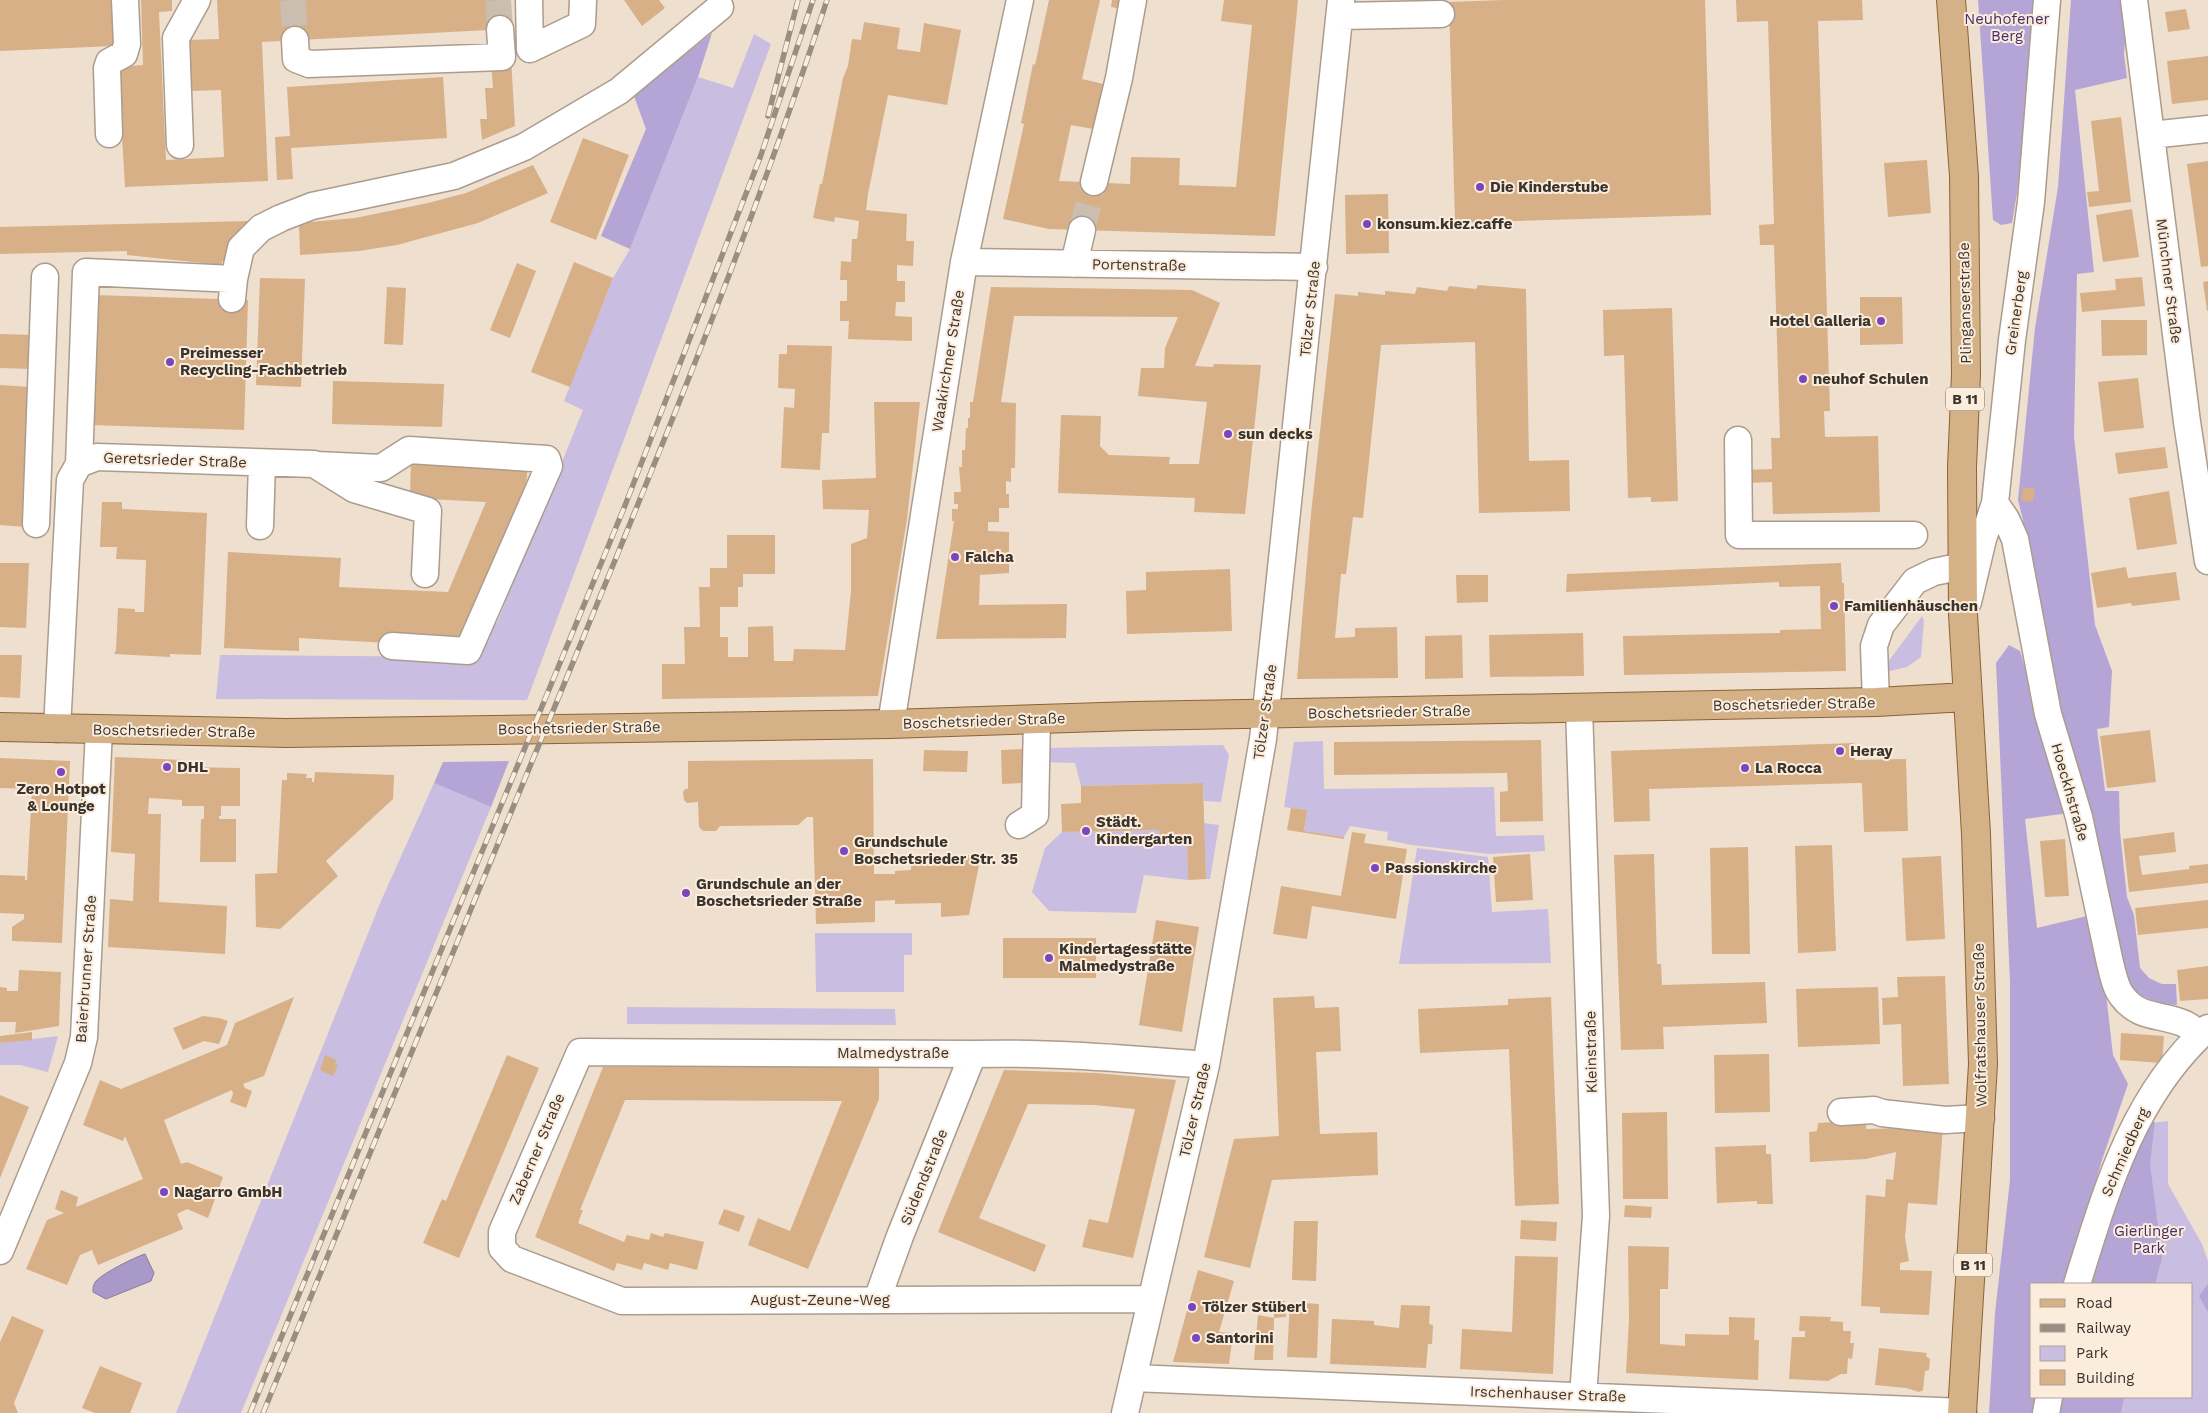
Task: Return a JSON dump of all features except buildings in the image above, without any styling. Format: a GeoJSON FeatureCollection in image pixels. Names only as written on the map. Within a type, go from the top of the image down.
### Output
{"type":"FeatureCollection","features":[{"type":"Feature","properties":{"kind":"main road","name":"Plinganserstraße"},"geometry":{"type":"LineString","coordinates":[[1951,0],[1964,176],[1966,374],[1962,467],[1967,697]]}},
{"type":"Feature","properties":{"kind":"main road","name":"Boschetsrieder Straße"},"geometry":{"type":"LineString","coordinates":[[0,727],[286,733],[890,724],[1037,719],[1876,702],[1967,697]]}},
{"type":"Feature","properties":{"kind":"main road","name":"Wolfratshauser Straße"},"geometry":{"type":"LineString","coordinates":[[1962,1413],[1984,1064],[1976,834],[1967,697]]}},
{"type":"Feature","properties":{"kind":"street"},"geometry":{"type":"LineString","coordinates":[[109,134],[107,68],[110,62],[124,54],[127,44],[125,0]]}},
{"type":"Feature","properties":{"kind":"street"},"geometry":{"type":"LineString","coordinates":[[180,145],[176,38],[197,0]]}},
{"type":"Feature","properties":{"kind":"street"},"geometry":{"type":"LineString","coordinates":[[529,0],[530,49],[582,24],[582,0]]}},
{"type":"Feature","properties":{"kind":"street","name":"Waakirchner Straße"},"geometry":{"type":"LineString","coordinates":[[890,724],[964,262],[1020,0]]}},
{"type":"Feature","properties":{"kind":"street"},"geometry":{"type":"LineString","coordinates":[[1094,182],[1119,78],[1133,0]]}},
{"type":"Feature","properties":{"kind":"street","name":"Greinerberg"},"geometry":{"type":"LineString","coordinates":[[1964,622],[1983,539],[1995,503],[2012,340],[2031,202],[2047,0]]}},
{"type":"Feature","properties":{"kind":"street","name":"Münchner Straße"},"geometry":{"type":"LineString","coordinates":[[2134,0],[2151,135],[2197,420],[2208,561]]}},
{"type":"Feature","properties":{"kind":"street"},"geometry":{"type":"LineString","coordinates":[[57,729],[86,272],[233,289],[241,248],[261,228],[312,206],[454,176],[524,147],[619,91],[720,7]]}},
{"type":"Feature","properties":{"kind":"street"},"geometry":{"type":"LineString","coordinates":[[1341,8],[1440,14]]}},
{"type":"Feature","properties":{"kind":"street","name":"Tölzer Straße"},"geometry":{"type":"LineString","coordinates":[[1125,1413],[1206,1065],[1266,714],[1341,8]]}},
{"type":"Feature","properties":{"kind":"street"},"geometry":{"type":"LineString","coordinates":[[295,40],[296,59],[309,64],[502,56],[500,29]]}},
{"type":"Feature","properties":{"kind":"street"},"geometry":{"type":"LineString","coordinates":[[2151,135],[2208,129]]}},
{"type":"Feature","properties":{"kind":"street"},"geometry":{"type":"LineString","coordinates":[[1074,264],[1082,230]]}},
{"type":"Feature","properties":{"kind":"street","name":"Portenstraße"},"geometry":{"type":"LineString","coordinates":[[964,262],[1314,267]]}},
{"type":"Feature","properties":{"kind":"street"},"geometry":{"type":"LineString","coordinates":[[36,524],[45,277]]}},
{"type":"Feature","properties":{"kind":"street"},"geometry":{"type":"LineString","coordinates":[[1738,440],[1739,535],[1914,535]]}},
{"type":"Feature","properties":{"kind":"street","name":"Geretsrieder Straße"},"geometry":{"type":"LineString","coordinates":[[74,472],[97,456],[381,468],[409,450],[547,459],[549,466],[468,651],[392,646]]}},
{"type":"Feature","properties":{"kind":"street"},"geometry":{"type":"LineString","coordinates":[[260,526],[262,463]]}},
{"type":"Feature","properties":{"kind":"street"},"geometry":{"type":"LineString","coordinates":[[314,464],[354,489],[428,511],[425,574]]}},
{"type":"Feature","properties":{"kind":"street"},"geometry":{"type":"LineString","coordinates":[[39,470],[74,472]]}},
{"type":"Feature","properties":{"kind":"street","name":"Hoeckhstraße"},"geometry":{"type":"LineString","coordinates":[[1995,503],[2006,519],[2015,539],[2048,714],[2079,817],[2110,963],[2116,983],[2121,995],[2131,1006],[2143,1014],[2184,1023],[2205,1031]]}},
{"type":"Feature","properties":{"kind":"street"},"geometry":{"type":"LineString","coordinates":[[1876,702],[1874,646],[1881,625],[1915,582],[1934,572],[1963,566]]}},
{"type":"Feature","properties":{"kind":"street","name":"Kleinstraße"},"geometry":{"type":"LineString","coordinates":[[1579,708],[1596,1216],[1583,1396]]}},
{"type":"Feature","properties":{"kind":"street"},"geometry":{"type":"LineString","coordinates":[[1020,825],[1035,815],[1037,719]]}},
{"type":"Feature","properties":{"kind":"street","name":"Baierbrunner Straße"},"geometry":{"type":"LineString","coordinates":[[0,1251],[78,1063],[84,1037],[99,730]]}},
{"type":"Feature","properties":{"kind":"street","name":"Schmiedberg"},"geometry":{"type":"LineString","coordinates":[[2077,1283],[2106,1189],[2138,1119],[2158,1084],[2205,1031]]}},
{"type":"Feature","properties":{"kind":"street","name":"Malmedystraße"},"geometry":{"type":"LineString","coordinates":[[580,1052],[1026,1053],[1091,1055],[1206,1065]]}},
{"type":"Feature","properties":{"kind":"street","name":"Zaberner Straße"},"geometry":{"type":"LineString","coordinates":[[502,1248],[502,1232],[580,1052]]}},
{"type":"Feature","properties":{"kind":"street","name":"Südendstraße"},"geometry":{"type":"LineString","coordinates":[[877,1300],[900,1236],[973,1054]]}},
{"type":"Feature","properties":{"kind":"street"},"geometry":{"type":"LineString","coordinates":[[1841,1112],[1874,1110],[1882,1113],[1945,1120],[1981,1118]]}},
{"type":"Feature","properties":{"kind":"street","name":"August-Zeune-Weg"},"geometry":{"type":"LineString","coordinates":[[502,1248],[512,1259],[622,1301],[1151,1299]]}},
{"type":"Feature","properties":{"kind":"street","name":"Irschenhauser Straße"},"geometry":{"type":"LineString","coordinates":[[1133,1378],[1962,1413]]}},
{"type":"Feature","properties":{"kind":"street"},"geometry":{"type":"LineString","coordinates":[[2046,1413],[2049,1398]]}},
{"type":"Feature","properties":{"kind":"green space","name":"Neuhofener Berg"},"geometry":{"type":"Polygon","coordinates":[[[1978,0],[2037,0],[2021,169],[2012,223],[2001,225],[1993,220],[1978,0]]]}},
{"type":"Feature","properties":{"kind":"green space"},"geometry":{"type":"Polygon","coordinates":[[[2071,0],[2121,0],[2126,32],[2124,55],[2127,78],[2075,90],[2094,272],[2077,274],[2074,437],[2095,625],[2112,671],[2109,727],[2097,729],[2105,791],[2119,791],[2120,832],[2127,897],[2134,915],[2140,968],[2149,978],[2162,984],[2176,984],[2177,1005],[2149,999],[2138,993],[2126,982],[2033,608],[2023,520],[2018,500],[2035,328],[2058,187],[2071,0]]]}},
{"type":"Feature","properties":{"kind":"green space"},"geometry":{"type":"Polygon","coordinates":[[[712,33],[698,77],[630,249],[601,236],[646,129],[634,96],[712,33]]]}},
{"type":"Feature","properties":{"kind":"green space"},"geometry":{"type":"Polygon","coordinates":[[[754,34],[771,44],[527,700],[216,699],[220,655],[470,657],[484,622],[497,623],[583,410],[564,401],[613,278],[630,249],[698,77],[733,88],[754,34]]]}},
{"type":"Feature","properties":{"kind":"green space"},"geometry":{"type":"Polygon","coordinates":[[[1922,616],[1924,621],[1921,657],[1907,667],[1886,672],[1885,667],[1888,662],[1922,616]]]}},
{"type":"Feature","properties":{"kind":"green space"},"geometry":{"type":"Polygon","coordinates":[[[2009,645],[2020,651],[2069,813],[2025,819],[2037,928],[2087,916],[2105,985],[2113,1055],[2128,1084],[2102,1160],[2067,1283],[2030,1283],[2030,1398],[2039,1398],[2036,1413],[1989,1413],[1995,1313],[2010,1180],[2010,982],[1996,663],[2009,645]]]}},
{"type":"Feature","properties":{"kind":"green space"},"geometry":{"type":"Polygon","coordinates":[[[1323,741],[1324,789],[1494,787],[1496,836],[1544,835],[1545,851],[1489,854],[1412,845],[1387,840],[1388,832],[1350,826],[1344,837],[1304,831],[1307,810],[1284,807],[1294,742],[1323,741]]]}},
{"type":"Feature","properties":{"kind":"green space"},"geometry":{"type":"Polygon","coordinates":[[[1223,745],[1229,755],[1221,802],[1204,801],[1203,783],[1081,786],[1075,763],[1043,762],[1044,748],[1223,745]]]}},
{"type":"Feature","properties":{"kind":"green space"},"geometry":{"type":"Polygon","coordinates":[[[509,761],[491,807],[434,783],[443,762],[509,761]]]}},
{"type":"Feature","properties":{"kind":"green space"},"geometry":{"type":"Polygon","coordinates":[[[434,783],[491,807],[241,1413],[176,1413],[381,901],[434,783]]]}},
{"type":"Feature","properties":{"kind":"green space"},"geometry":{"type":"Polygon","coordinates":[[[1204,823],[1219,825],[1210,879],[1206,879],[1204,823]]]}},
{"type":"Feature","properties":{"kind":"green space"},"geometry":{"type":"Polygon","coordinates":[[[1159,830],[1160,842],[1187,841],[1188,880],[1144,875],[1136,913],[1049,911],[1032,892],[1045,848],[1062,832],[1159,830]]]}},
{"type":"Feature","properties":{"kind":"green space"},"geometry":{"type":"Polygon","coordinates":[[[1417,848],[1488,857],[1492,912],[1548,909],[1551,963],[1399,964],[1417,848]]]}},
{"type":"Feature","properties":{"kind":"green space"},"geometry":{"type":"Polygon","coordinates":[[[815,933],[912,933],[912,955],[904,955],[904,992],[816,992],[815,933]]]}},
{"type":"Feature","properties":{"kind":"green space"},"geometry":{"type":"Polygon","coordinates":[[[627,1007],[895,1009],[896,1025],[627,1024],[627,1007]]]}},
{"type":"Feature","properties":{"kind":"green space"},"geometry":{"type":"Polygon","coordinates":[[[58,1036],[48,1072],[20,1065],[0,1065],[0,1043],[58,1036]]]}},
{"type":"Feature","properties":{"kind":"green space","name":"Gierlinger Park"},"geometry":{"type":"Polygon","coordinates":[[[2168,1121],[2168,1184],[2202,1244],[2208,1261],[2208,1413],[2056,1413],[2060,1398],[2193,1398],[2193,1283],[2089,1283],[2143,1124],[2168,1121]]]}},
{"type":"Feature","properties":{"kind":"green space"},"geometry":{"type":"Polygon","coordinates":[[[2155,1122],[2150,1164],[2162,1258],[2155,1283],[2089,1283],[2143,1124],[2155,1122]]]}},
{"type":"Feature","properties":{"kind":"green space"},"geometry":{"type":"Polygon","coordinates":[[[2208,1284],[2208,1312],[2199,1296],[2208,1284]]]}},
{"type":"Feature","properties":{"kind":"green space"},"geometry":{"type":"Polygon","coordinates":[[[2060,1398],[2124,1398],[2121,1413],[2056,1413],[2060,1398]]]}},
{"type":"Feature","properties":{"kind":"shaded area"},"geometry":{"type":"Polygon","coordinates":[[[145,1254],[154,1273],[151,1281],[106,1299],[93,1292],[94,1284],[100,1277],[145,1254]]]}},
{"type":"Feature","properties":{"kind":"tunnel"},"geometry":{"type":"LineString","coordinates":[[293,0],[295,40]]}},
{"type":"Feature","properties":{"kind":"tunnel"},"geometry":{"type":"LineString","coordinates":[[498,0],[500,29]]}},
{"type":"Feature","properties":{"kind":"tunnel"},"geometry":{"type":"LineString","coordinates":[[1082,230],[1094,182]]}},
{"type":"Feature","properties":{"kind":"railway"},"geometry":{"type":"LineString","coordinates":[[768,116],[798,0]]}},
{"type":"Feature","properties":{"kind":"railway"},"geometry":{"type":"LineString","coordinates":[[250,1413],[624,508],[761,155],[813,0]]}},
{"type":"Feature","properties":{"kind":"railway"},"geometry":{"type":"LineString","coordinates":[[263,1413],[663,444],[765,179],[827,0]]}},
{"type":"Feature","properties":{"kind":"place","name":"Die Kinderstube"},"geometry":{"type":"Point","coordinates":[1480,187]}},
{"type":"Feature","properties":{"kind":"place","name":"konsum.kiez.caffe"},"geometry":{"type":"Point","coordinates":[1367,224]}},
{"type":"Feature","properties":{"kind":"place","name":"Hotel Galleria"},"geometry":{"type":"Point","coordinates":[1881,321]}},
{"type":"Feature","properties":{"kind":"place","name":"Preimesser Recycling-Fachbetrieb"},"geometry":{"type":"Point","coordinates":[170,362]}},
{"type":"Feature","properties":{"kind":"place","name":"neuhof Schulen"},"geometry":{"type":"Point","coordinates":[1803,379]}},
{"type":"Feature","properties":{"kind":"place","name":"sun decks"},"geometry":{"type":"Point","coordinates":[1228,434]}},
{"type":"Feature","properties":{"kind":"place","name":"Falcha"},"geometry":{"type":"Point","coordinates":[955,557]}},
{"type":"Feature","properties":{"kind":"place","name":"Familienhäuschen"},"geometry":{"type":"Point","coordinates":[1834,606]}},
{"type":"Feature","properties":{"kind":"place","name":"Heray"},"geometry":{"type":"Point","coordinates":[1840,751]}},
{"type":"Feature","properties":{"kind":"place","name":"DHL"},"geometry":{"type":"Point","coordinates":[167,767]}},
{"type":"Feature","properties":{"kind":"place","name":"La Rocca"},"geometry":{"type":"Point","coordinates":[1745,768]}},
{"type":"Feature","properties":{"kind":"place","name":"Zero Hotpot & Lounge"},"geometry":{"type":"Point","coordinates":[61,772]}},
{"type":"Feature","properties":{"kind":"place","name":"Städt. Kindergarten"},"geometry":{"type":"Point","coordinates":[1086,831]}},
{"type":"Feature","properties":{"kind":"place","name":"Grundschule Boschetsrieder Str. 35"},"geometry":{"type":"Point","coordinates":[844,851]}},
{"type":"Feature","properties":{"kind":"place","name":"Passionskirche"},"geometry":{"type":"Point","coordinates":[1375,868]}},
{"type":"Feature","properties":{"kind":"place","name":"Grundschule an der Boschetsrieder Straße"},"geometry":{"type":"Point","coordinates":[686,893]}},
{"type":"Feature","properties":{"kind":"place","name":"Kindertagesstätte Malmedystraße"},"geometry":{"type":"Point","coordinates":[1049,958]}},
{"type":"Feature","properties":{"kind":"place","name":"Nagarro GmbH"},"geometry":{"type":"Point","coordinates":[164,1192]}},
{"type":"Feature","properties":{"kind":"place","name":"Tölzer Stüberl"},"geometry":{"type":"Point","coordinates":[1192,1307]}},
{"type":"Feature","properties":{"kind":"place","name":"Santorini"},"geometry":{"type":"Point","coordinates":[1196,1338]}}]}
